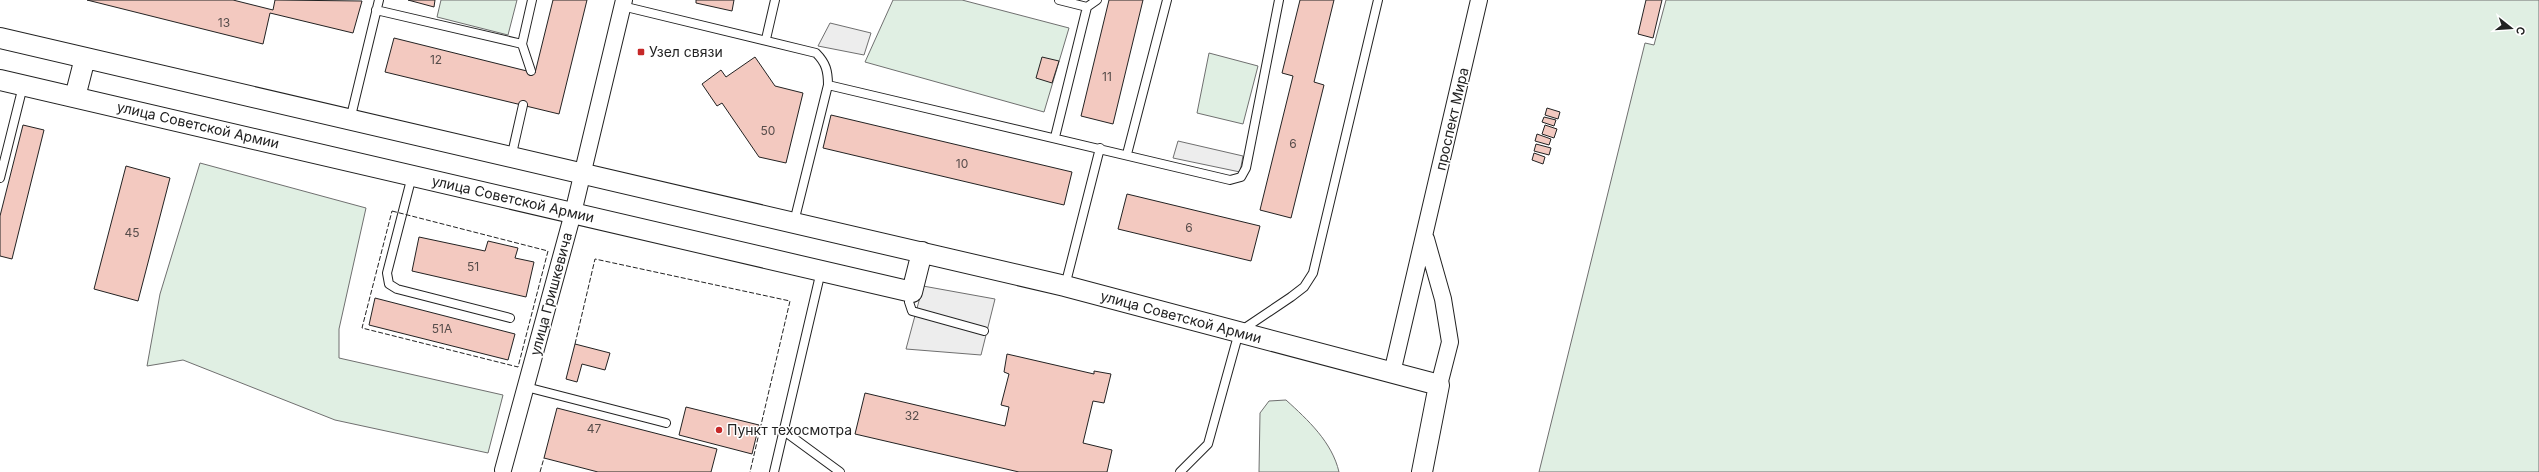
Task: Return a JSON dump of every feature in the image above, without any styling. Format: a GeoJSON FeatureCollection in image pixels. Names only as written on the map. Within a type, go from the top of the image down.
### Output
{"type":"FeatureCollection","features":[{"type":"Feature","properties":{"kind":"street","name":"проспект Мира"},"geometry":{"type":"LineString","coordinates":[[1392,373],[1425,238],[1479,0]]}},
{"type":"Feature","properties":{"kind":"street","name":"улица Гришкевича"},"geometry":{"type":"LineString","coordinates":[[503,470],[583,175],[623,3]]}},
{"type":"Feature","properties":{"kind":"street","name":"улица Советской Армии"},"geometry":{"type":"LineString","coordinates":[[0,38],[583,175],[794,222],[1065,286],[1439,385]]}},
{"type":"Feature","properties":{"kind":"street"},"geometry":{"type":"LineString","coordinates":[[75,97],[85,58]]}},
{"type":"Feature","properties":{"kind":"street","name":"улица Советской Армии"},"geometry":{"type":"LineString","coordinates":[[0,80],[912,292]]}},
{"type":"Feature","properties":{"kind":"street","name":"проспект Мира"},"geometry":{"type":"LineString","coordinates":[[1422,472],[1439,385],[1450,342],[1443,300],[1425,238]]}},
{"type":"Feature","properties":{"kind":"street"},"geometry":{"type":"LineString","coordinates":[[912,292],[922,252]]}},
{"type":"Feature","properties":{"kind":"lane"},"geometry":{"type":"LineString","coordinates":[[350,120],[379,0]]}},
{"type":"Feature","properties":{"kind":"lane"},"geometry":{"type":"LineString","coordinates":[[531,72],[522,44],[532,0]]}},
{"type":"Feature","properties":{"kind":"lane"},"geometry":{"type":"LineString","coordinates":[[766,40],[774,0]]}},
{"type":"Feature","properties":{"kind":"lane"},"geometry":{"type":"LineString","coordinates":[[1059,0],[1087,7]]}},
{"type":"Feature","properties":{"kind":"lane"},"geometry":{"type":"LineString","coordinates":[[1055,137],[1087,7],[1097,0]]}},
{"type":"Feature","properties":{"kind":"lane"},"geometry":{"type":"LineString","coordinates":[[1127,154],[1167,0]]}},
{"type":"Feature","properties":{"kind":"lane"},"geometry":{"type":"LineString","coordinates":[[828,85],[1127,154],[1230,180],[1241,177],[1246,168],[1279,0]]}},
{"type":"Feature","properties":{"kind":"lane"},"geometry":{"type":"LineString","coordinates":[[1180,472],[1208,444],[1239,332],[1291,297],[1304,286],[1313,273],[1378,0]]}},
{"type":"Feature","properties":{"kind":"lane"},"geometry":{"type":"LineString","coordinates":[[623,3],[816,53],[823,61],[828,72],[828,85],[794,222]]}},
{"type":"Feature","properties":{"kind":"lane"},"geometry":{"type":"LineString","coordinates":[[376,10],[522,44]]}},
{"type":"Feature","properties":{"kind":"lane"},"geometry":{"type":"LineString","coordinates":[[0,178],[23,85]]}},
{"type":"Feature","properties":{"kind":"lane"},"geometry":{"type":"LineString","coordinates":[[510,158],[523,105]]}},
{"type":"Feature","properties":{"kind":"lane"},"geometry":{"type":"LineString","coordinates":[[1065,286],[1100,148]]}},
{"type":"Feature","properties":{"kind":"lane"},"geometry":{"type":"LineString","coordinates":[[412,175],[387,273],[389,284],[397,289],[510,318]]}},
{"type":"Feature","properties":{"kind":"lane"},"geometry":{"type":"LineString","coordinates":[[774,472],[821,271]]}},
{"type":"Feature","properties":{"kind":"lane"},"geometry":{"type":"LineString","coordinates":[[912,292],[910,302],[912,311],[984,331]]}},
{"type":"Feature","properties":{"kind":"lane"},"geometry":{"type":"LineString","coordinates":[[526,387],[666,423]]}},
{"type":"Feature","properties":{"kind":"lane"},"geometry":{"type":"LineString","coordinates":[[784,431],[840,472]]}},
{"type":"Feature","properties":{"kind":"green space"},"geometry":{"type":"Polygon","coordinates":[[[441,0],[517,0],[508,35],[437,17],[441,0]]]}},
{"type":"Feature","properties":{"kind":"green space"},"geometry":{"type":"Polygon","coordinates":[[[893,0],[962,0],[1069,28],[1044,112],[865,62],[893,0]]]}},
{"type":"Feature","properties":{"kind":"green space"},"geometry":{"type":"Polygon","coordinates":[[[1666,0],[2539,0],[2539,472],[1539,472],[1645,43],[1654,45],[1666,0]]]}},
{"type":"Feature","properties":{"kind":"green space"},"geometry":{"type":"Polygon","coordinates":[[[1209,53],[1258,66],[1243,124],[1197,113],[1209,53]]]}},
{"type":"Feature","properties":{"kind":"green space"},"geometry":{"type":"Polygon","coordinates":[[[200,163],[366,208],[339,329],[339,358],[503,395],[488,453],[335,420],[183,360],[147,366],[160,294],[200,163]]]}},
{"type":"Feature","properties":{"kind":"green space"},"geometry":{"type":"Polygon","coordinates":[[[1286,400],[1303,415],[1325,441],[1336,461],[1339,472],[1259,472],[1260,413],[1269,401],[1286,400]]]}},
{"type":"Feature","properties":{"kind":"shaded area"},"geometry":{"type":"Polygon","coordinates":[[[830,23],[871,33],[864,55],[818,46],[830,23]]]}},
{"type":"Feature","properties":{"kind":"shaded area"},"geometry":{"type":"Polygon","coordinates":[[[1178,141],[1243,156],[1240,172],[1173,158],[1178,141]]]}},
{"type":"Feature","properties":{"kind":"shaded area"},"geometry":{"type":"Polygon","coordinates":[[[923,286],[995,299],[981,355],[906,349],[923,286]]]}},
{"type":"Feature","properties":{"kind":"building"},"geometry":{"type":"Polygon","coordinates":[[[87,0],[233,0],[273,10],[275,0],[362,1],[353,33],[270,13],[263,44],[87,0]]]}},
{"type":"Feature","properties":{"kind":"building"},"geometry":{"type":"Polygon","coordinates":[[[408,0],[435,0],[434,7],[408,0]]]}},
{"type":"Feature","properties":{"kind":"building"},"geometry":{"type":"Polygon","coordinates":[[[553,0],[587,0],[559,114],[385,72],[394,38],[535,73],[553,0]]]}},
{"type":"Feature","properties":{"kind":"building"},"geometry":{"type":"Polygon","coordinates":[[[696,0],[734,0],[732,11],[696,3],[696,0]]]}},
{"type":"Feature","properties":{"kind":"building"},"geometry":{"type":"Polygon","coordinates":[[[1109,0],[1143,0],[1113,124],[1081,116],[1109,0]]]}},
{"type":"Feature","properties":{"kind":"building"},"geometry":{"type":"Polygon","coordinates":[[[1300,0],[1334,0],[1314,82],[1324,85],[1291,218],[1260,210],[1293,76],[1282,73],[1300,0]]]}},
{"type":"Feature","properties":{"kind":"building"},"geometry":{"type":"Polygon","coordinates":[[[1646,0],[1662,0],[1653,38],[1638,34],[1646,0]]]}},
{"type":"Feature","properties":{"kind":"building"},"geometry":{"type":"Polygon","coordinates":[[[755,57],[775,86],[803,93],[786,163],[759,157],[722,103],[717,106],[702,84],[721,70],[726,77],[755,57]]]}},
{"type":"Feature","properties":{"kind":"building"},"geometry":{"type":"Polygon","coordinates":[[[1042,57],[1059,61],[1052,83],[1036,78],[1042,57]]]}},
{"type":"Feature","properties":{"kind":"building"},"geometry":{"type":"Polygon","coordinates":[[[1547,108],[1560,112],[1558,119],[1545,115],[1547,108]]]}},
{"type":"Feature","properties":{"kind":"building"},"geometry":{"type":"Polygon","coordinates":[[[831,115],[1072,172],[1064,205],[823,148],[831,115]]]}},
{"type":"Feature","properties":{"kind":"building"},"geometry":{"type":"Polygon","coordinates":[[[1544,117],[1556,120],[1554,126],[1542,122],[1544,117]]]}},
{"type":"Feature","properties":{"kind":"building"},"geometry":{"type":"Polygon","coordinates":[[[23,125],[44,130],[12,259],[0,256],[0,216],[23,125]]]}},
{"type":"Feature","properties":{"kind":"building"},"geometry":{"type":"Polygon","coordinates":[[[1545,125],[1557,129],[1554,138],[1542,134],[1545,125]]]}},
{"type":"Feature","properties":{"kind":"building"},"geometry":{"type":"Polygon","coordinates":[[[1537,134],[1551,139],[1549,145],[1535,141],[1537,134]]]}},
{"type":"Feature","properties":{"kind":"building"},"geometry":{"type":"Polygon","coordinates":[[[1536,144],[1551,148],[1549,155],[1534,151],[1536,144]]]}},
{"type":"Feature","properties":{"kind":"building"},"geometry":{"type":"Polygon","coordinates":[[[1534,153],[1545,157],[1543,164],[1532,160],[1534,153]]]}},
{"type":"Feature","properties":{"kind":"building"},"geometry":{"type":"Polygon","coordinates":[[[126,166],[170,178],[138,301],[94,289],[126,166]]]}},
{"type":"Feature","properties":{"kind":"building"},"geometry":{"type":"Polygon","coordinates":[[[1127,194],[1260,226],[1251,261],[1118,229],[1127,194]]]}},
{"type":"Feature","properties":{"kind":"building"},"geometry":{"type":"Polygon","coordinates":[[[419,237],[485,251],[488,241],[518,248],[515,258],[534,262],[526,297],[412,271],[419,237]]]}},
{"type":"Feature","properties":{"kind":"building"},"geometry":{"type":"Polygon","coordinates":[[[375,298],[515,334],[508,360],[369,325],[375,298]]]}},
{"type":"Feature","properties":{"kind":"building"},"geometry":{"type":"Polygon","coordinates":[[[575,344],[610,353],[605,370],[582,364],[577,382],[566,379],[575,344]]]}},
{"type":"Feature","properties":{"kind":"building"},"geometry":{"type":"Polygon","coordinates":[[[1007,354],[1094,374],[1094,371],[1111,374],[1104,403],[1093,401],[1083,443],[1112,450],[1107,472],[1019,472],[855,434],[865,393],[1005,426],[1009,407],[1001,405],[1009,374],[1004,372],[1007,354]]]}},
{"type":"Feature","properties":{"kind":"building","name":"Пункт техосмотра"},"geometry":{"type":"Polygon","coordinates":[[[686,407],[759,425],[752,454],[679,435],[686,407]]]}},
{"type":"Feature","properties":{"kind":"building"},"geometry":{"type":"Polygon","coordinates":[[[557,408],[717,449],[711,472],[598,472],[544,458],[557,408]]]}},
{"type":"Feature","properties":{"kind":"fence"},"geometry":{"type":"LineString","coordinates":[[392,211],[548,251],[518,367],[362,328],[392,211]]}},
{"type":"Feature","properties":{"kind":"fence"},"geometry":{"type":"LineString","coordinates":[[575,344],[595,259],[790,301],[750,472]]}},
{"type":"Feature","properties":{"kind":"fence"},"geometry":{"type":"LineString","coordinates":[[540,472],[544,458]]}},
{"type":"Feature","properties":{"kind":"place","name":"Узел связи"},"geometry":{"type":"Point","coordinates":[641,52]}},
{"type":"Feature","properties":{"kind":"place","name":"Пункт техосмотра"},"geometry":{"type":"Point","coordinates":[719,430]}}]}
